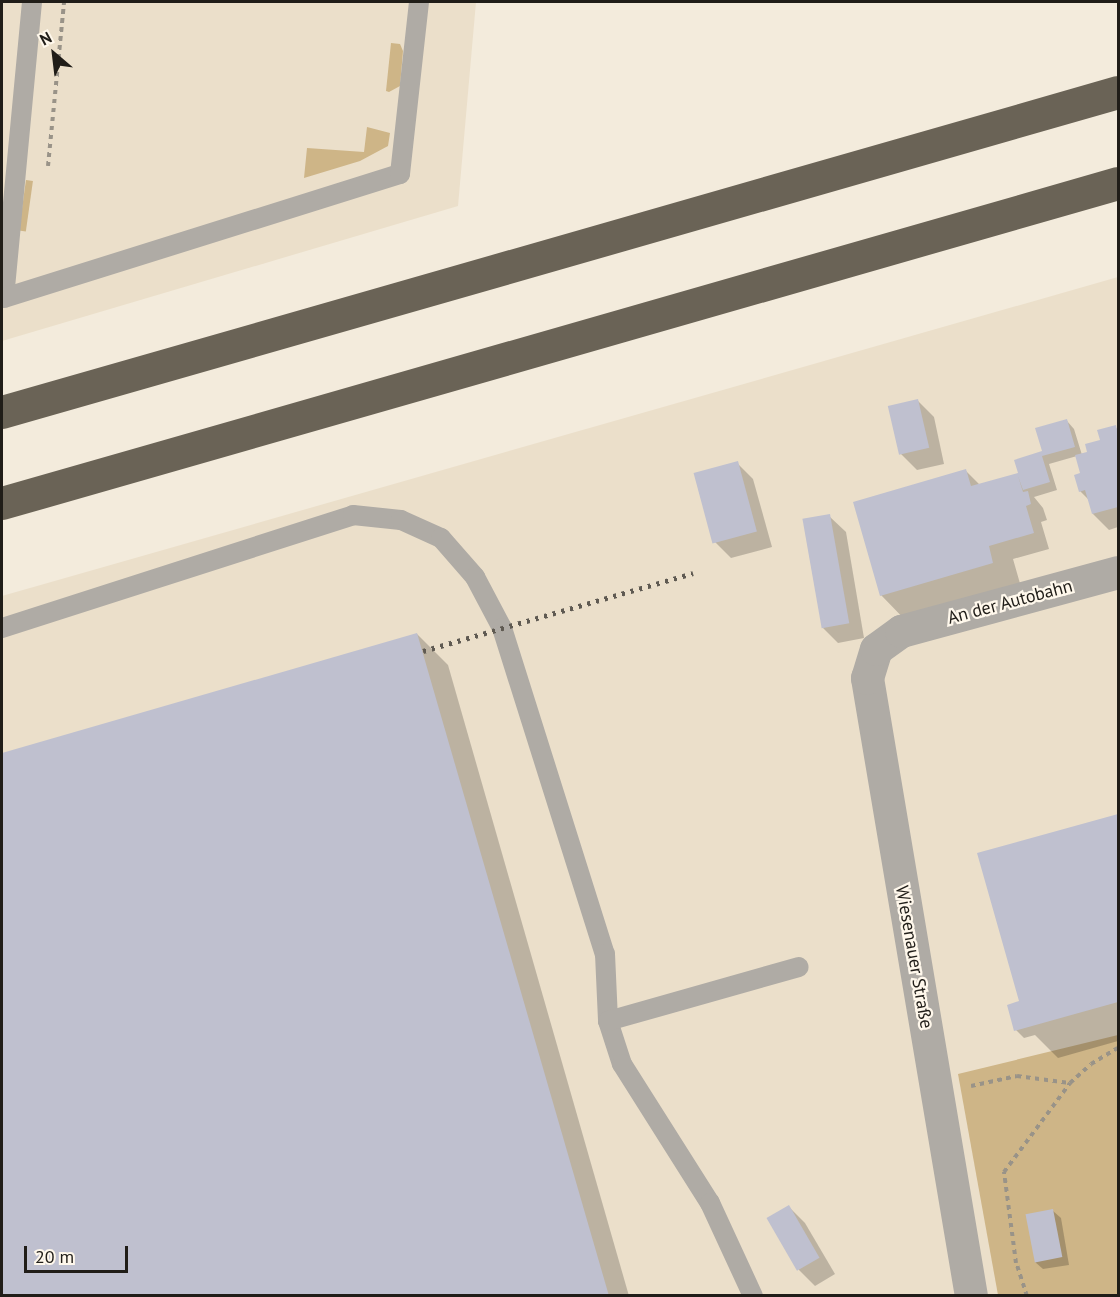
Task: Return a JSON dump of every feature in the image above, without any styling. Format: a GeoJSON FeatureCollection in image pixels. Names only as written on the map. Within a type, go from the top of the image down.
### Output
{"type":"FeatureCollection","features":[{"type":"Feature","properties":{"kind":"highway"},"geometry":{"type":"LineString","coordinates":[[2,412],[1119,92]]}},
{"type":"Feature","properties":{"kind":"highway"},"geometry":{"type":"LineString","coordinates":[[2,503],[1119,183]]}},
{"type":"Feature","properties":{"kind":"street","name":"An der Autobahn"},"geometry":{"type":"LineString","coordinates":[[901,632],[1119,572]]}},
{"type":"Feature","properties":{"kind":"street","name":"Wiesenauer Straße"},"geometry":{"type":"LineString","coordinates":[[901,632],[876,649],[867,678],[971,1296]]}},
{"type":"Feature","properties":{"kind":"lane"},"geometry":{"type":"LineString","coordinates":[[32,2],[10,154],[4,298],[400,174],[419,2]]}},
{"type":"Feature","properties":{"kind":"lane"},"geometry":{"type":"LineString","coordinates":[[2,628],[353,515],[401,520],[441,538],[475,577],[502,628],[605,954],[609,1021],[622,1064],[710,1203],[753,1296]]}},
{"type":"Feature","properties":{"kind":"lane"},"geometry":{"type":"LineString","coordinates":[[609,1021],[799,967]]}},
{"type":"Feature","properties":{"kind":"path"},"geometry":{"type":"LineString","coordinates":[[48,166],[64,2]]}},
{"type":"Feature","properties":{"kind":"path"},"geometry":{"type":"LineString","coordinates":[[1027,1296],[1016,1263],[1004,1173],[1070,1083],[1091,1064],[1119,1048]]}},
{"type":"Feature","properties":{"kind":"path"},"geometry":{"type":"LineString","coordinates":[[938,1096],[1017,1076],[1070,1083]]}},
{"type":"Feature","properties":{"kind":"shaded area"},"geometry":{"type":"Polygon","coordinates":[[[2,2],[476,2],[458,206],[2,341],[2,2]]]}},
{"type":"Feature","properties":{"kind":"shaded area"},"geometry":{"type":"Polygon","coordinates":[[[391,43],[400,44],[403,51],[400,86],[389,92],[386,91],[391,43]]]}},
{"type":"Feature","properties":{"kind":"shaded area"},"geometry":{"type":"Polygon","coordinates":[[[367,127],[390,133],[388,146],[360,161],[304,178],[307,148],[364,152],[367,127]]]}},
{"type":"Feature","properties":{"kind":"shaded area"},"geometry":{"type":"Polygon","coordinates":[[[26,180],[33,181],[26,231],[19,231],[26,180]]]}},
{"type":"Feature","properties":{"kind":"shaded area"},"geometry":{"type":"Polygon","coordinates":[[[1118,277],[1118,1295],[2,1295],[2,596],[1118,277]]]}},
{"type":"Feature","properties":{"kind":"shaded area"},"geometry":{"type":"Polygon","coordinates":[[[1118,1035],[1117,1295],[998,1295],[958,1074],[1118,1035]]]}},
{"type":"Feature","properties":{"kind":"building"},"geometry":{"type":"Polygon","coordinates":[[[918,399],[929,448],[899,455],[888,406],[918,399]]]}},
{"type":"Feature","properties":{"kind":"building"},"geometry":{"type":"Polygon","coordinates":[[[1067,419],[1075,447],[1042,456],[1050,482],[1023,490],[1018,476],[1023,492],[1028,491],[1031,504],[1026,506],[1034,533],[989,546],[993,563],[880,596],[853,502],[966,469],[971,486],[1018,473],[1014,460],[1042,451],[1035,428],[1067,419]]]}},
{"type":"Feature","properties":{"kind":"building"},"geometry":{"type":"Polygon","coordinates":[[[1116,425],[1118,507],[1092,514],[1085,490],[1079,492],[1074,475],[1080,473],[1075,455],[1087,452],[1085,444],[1100,440],[1097,430],[1116,425]]]}},
{"type":"Feature","properties":{"kind":"building"},"geometry":{"type":"Polygon","coordinates":[[[738,461],[757,532],[712,543],[694,473],[738,461]]]}},
{"type":"Feature","properties":{"kind":"building"},"geometry":{"type":"Polygon","coordinates":[[[830,514],[849,623],[822,628],[802,519],[830,514]]]}},
{"type":"Feature","properties":{"kind":"building"},"geometry":{"type":"Polygon","coordinates":[[[417,633],[609,1296],[2,1296],[2,753],[417,633]]]}},
{"type":"Feature","properties":{"kind":"building"},"geometry":{"type":"Polygon","coordinates":[[[1118,814],[1118,1002],[1014,1031],[1007,1005],[1019,1001],[977,853],[1118,814]]]}},
{"type":"Feature","properties":{"kind":"building"},"geometry":{"type":"Polygon","coordinates":[[[789,1205],[820,1258],[797,1271],[766,1218],[789,1205]]]}},
{"type":"Feature","properties":{"kind":"building"},"geometry":{"type":"Polygon","coordinates":[[[1053,1209],[1062,1257],[1035,1262],[1026,1214],[1053,1209]]]}},
{"type":"Feature","properties":{"kind":"railway"},"geometry":{"type":"LineString","coordinates":[[423,651],[693,573]]}}]}
